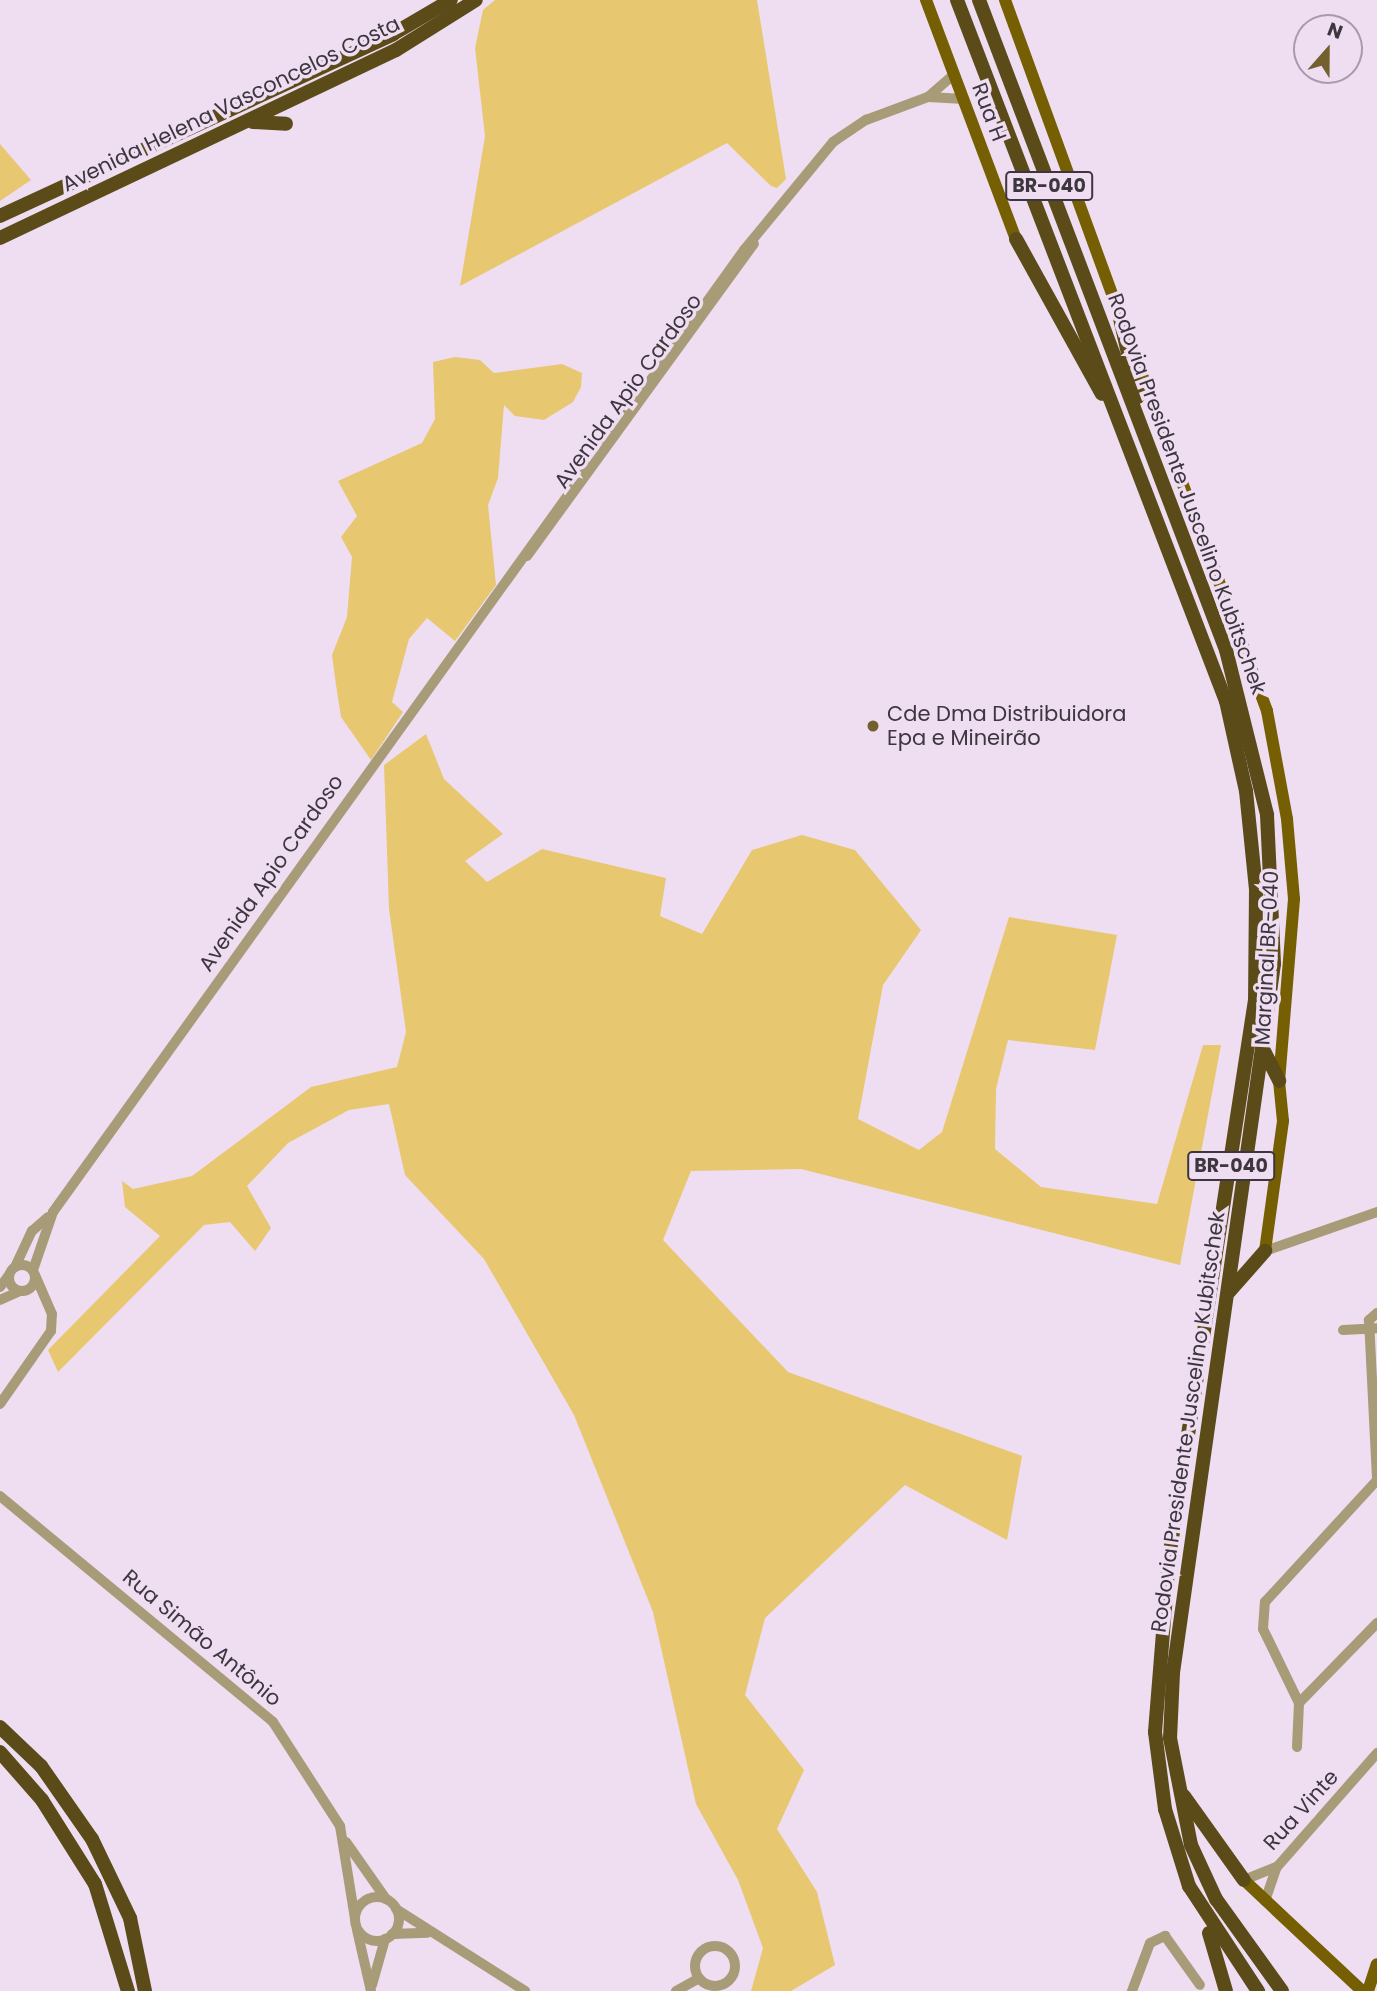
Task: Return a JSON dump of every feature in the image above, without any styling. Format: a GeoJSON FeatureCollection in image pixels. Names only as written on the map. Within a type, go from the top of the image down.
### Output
{"type":"FeatureCollection","features":[{"type":"Feature","properties":{"kind":"highway","name":"Avenida Helena Vasconcelos Costa"},"geometry":{"type":"LineString","coordinates":[[0,216],[393,34],[451,0]]}},
{"type":"Feature","properties":{"kind":"highway","name":"Avenida Helena Vasconcelos Costa"},"geometry":{"type":"LineString","coordinates":[[0,238],[252,122],[430,33],[476,0]]}},
{"type":"Feature","properties":{"kind":"highway","name":"Rodovia Presidente Juscelino Kubitschek"},"geometry":{"type":"LineString","coordinates":[[957,0],[1129,438],[1226,701],[1246,791],[1256,889],[1251,1041],[1154,1689],[1158,1774],[1189,1886],[1258,1991]]}},
{"type":"Feature","properties":{"kind":"highway","name":"Rodovia Presidente Juscelino Kubitschek"},"geometry":{"type":"LineString","coordinates":[[979,0],[1226,650],[1267,815],[1274,964],[1173,1673],[1170,1738],[1191,1845],[1216,1899],[1282,1991]]}},
{"type":"Feature","properties":{"kind":"highway"},"geometry":{"type":"LineString","coordinates":[[252,122],[286,124]]}},
{"type":"Feature","properties":{"kind":"highway"},"geometry":{"type":"LineString","coordinates":[[1016,239],[1129,438]]}},
{"type":"Feature","properties":{"kind":"highway"},"geometry":{"type":"LineString","coordinates":[[1119,314],[1147,439]]}},
{"type":"Feature","properties":{"kind":"highway"},"geometry":{"type":"LineString","coordinates":[[1262,1047],[1279,1081]]}},
{"type":"Feature","properties":{"kind":"highway"},"geometry":{"type":"LineString","coordinates":[[1228,1293],[1265,1251]]}},
{"type":"Feature","properties":{"kind":"highway"},"geometry":{"type":"LineString","coordinates":[[0,1727],[41,1766],[92,1839],[130,1918],[145,1991]]}},
{"type":"Feature","properties":{"kind":"highway"},"geometry":{"type":"LineString","coordinates":[[0,1752],[42,1800],[95,1884],[128,1991]]}},
{"type":"Feature","properties":{"kind":"highway"},"geometry":{"type":"LineString","coordinates":[[1177,1784],[1244,1880]]}},
{"type":"Feature","properties":{"kind":"highway"},"geometry":{"type":"LineString","coordinates":[[1189,1886],[1220,1958],[1226,1991]]}},
{"type":"Feature","properties":{"kind":"main road","name":"Rua H"},"geometry":{"type":"LineString","coordinates":[[926,0],[1016,239]]}},
{"type":"Feature","properties":{"kind":"main road","name":"Marginal BR-040"},"geometry":{"type":"LineString","coordinates":[[1005,0],[1267,711],[1294,899],[1279,1081],[1283,1121],[1265,1251]]}},
{"type":"Feature","properties":{"kind":"main road"},"geometry":{"type":"LineString","coordinates":[[1244,1880],[1357,1989]]}},
{"type":"Feature","properties":{"kind":"main road"},"geometry":{"type":"LineString","coordinates":[[1368,1991],[1377,1964]]}},
{"type":"Feature","properties":{"kind":"street","name":"Avenida Apio Cardoso"},"geometry":{"type":"LineString","coordinates":[[0,1287],[12,1271],[32,1231],[53,1212],[523,559],[540,546],[756,240],[833,142],[866,120],[928,97],[954,74]]}},
{"type":"Feature","properties":{"kind":"street","name":"Avenida Apio Cardoso"},"geometry":{"type":"LineString","coordinates":[[928,97],[964,99]]}},
{"type":"Feature","properties":{"kind":"street","name":"Avenida Apio Cardoso"},"geometry":{"type":"LineString","coordinates":[[23,1291],[34,1272],[53,1212]]}},
{"type":"Feature","properties":{"kind":"street"},"geometry":{"type":"LineString","coordinates":[[1265,1251],[1377,1213]]}},
{"type":"Feature","properties":{"kind":"street"},"geometry":{"type":"LineString","coordinates":[[0,1404],[51,1331],[34,1272],[12,1271]]}},
{"type":"Feature","properties":{"kind":"street"},"geometry":{"type":"LineString","coordinates":[[12,1271],[23,1291]]}},
{"type":"Feature","properties":{"kind":"street"},"geometry":{"type":"LineString","coordinates":[[0,1300],[23,1291],[42,1293]]}},
{"type":"Feature","properties":{"kind":"street"},"geometry":{"type":"LineString","coordinates":[[1297,1747],[1299,1703],[1264,1629],[1265,1602],[1377,1480],[1375,1328],[1369,1320],[1377,1312]]}},
{"type":"Feature","properties":{"kind":"street"},"geometry":{"type":"LineString","coordinates":[[1343,1330],[1375,1328]]}},
{"type":"Feature","properties":{"kind":"street","name":"Rua Simão Antônio"},"geometry":{"type":"LineString","coordinates":[[0,1496],[273,1723],[328,1800],[343,1839],[356,1923],[371,1990]]}},
{"type":"Feature","properties":{"kind":"street"},"geometry":{"type":"LineString","coordinates":[[1299,1703],[1377,1623]]}},
{"type":"Feature","properties":{"kind":"street","name":"Rua Vinte"},"geometry":{"type":"LineString","coordinates":[[1244,1880],[1277,1867],[1377,1753]]}},
{"type":"Feature","properties":{"kind":"street","name":"Rua Simão Antônio"},"geometry":{"type":"LineString","coordinates":[[343,1839],[386,1899]]}},
{"type":"Feature","properties":{"kind":"street"},"geometry":{"type":"LineString","coordinates":[[1265,1901],[1277,1867]]}},
{"type":"Feature","properties":{"kind":"street"},"geometry":{"type":"LineString","coordinates":[[427,1933],[365,1937],[356,1923],[365,1901],[386,1899],[427,1933],[526,1991]]}},
{"type":"Feature","properties":{"kind":"street"},"geometry":{"type":"LineString","coordinates":[[388,1936],[396,1909]]}},
{"type":"Feature","properties":{"kind":"street","name":"Rua Simão Antônio"},"geometry":{"type":"LineString","coordinates":[[371,1990],[388,1936]]}},
{"type":"Feature","properties":{"kind":"street"},"geometry":{"type":"LineString","coordinates":[[1132,1991],[1150,1943],[1165,1936],[1200,1985]]}},
{"type":"Feature","properties":{"kind":"street"},"geometry":{"type":"LineString","coordinates":[[704,1949],[729,1952],[735,1970],[728,1981],[709,1985],[699,1978],[696,1959],[704,1949]]}},
{"type":"Feature","properties":{"kind":"street"},"geometry":{"type":"LineString","coordinates":[[676,1991],[699,1978]]}},
{"type":"Feature","properties":{"kind":"shaded area"},"geometry":{"type":"Polygon","coordinates":[[[495,0],[757,0],[786,179],[777,188],[771,186],[727,143],[460,286],[485,136],[475,48],[483,10],[495,0]]]}},
{"type":"Feature","properties":{"kind":"shaded area"},"geometry":{"type":"Polygon","coordinates":[[[0,144],[31,180],[0,201],[0,144]]]}},
{"type":"Feature","properties":{"kind":"shaded area"},"geometry":{"type":"Polygon","coordinates":[[[455,357],[480,360],[494,373],[562,364],[582,373],[581,387],[573,402],[544,420],[515,416],[504,405],[498,478],[488,505],[496,585],[455,641],[427,618],[409,639],[392,702],[403,712],[371,760],[341,717],[332,655],[347,617],[352,557],[341,537],[357,516],[338,481],[422,443],[435,419],[433,362],[455,357]]]}},
{"type":"Feature","properties":{"kind":"shaded area"},"geometry":{"type":"Polygon","coordinates":[[[426,734],[444,779],[503,834],[465,861],[487,882],[542,849],[666,878],[660,916],[702,934],[752,850],[802,835],[855,850],[921,930],[883,985],[858,1119],[919,1150],[942,1132],[1009,917],[1117,935],[1095,1050],[1008,1040],[996,1089],[995,1149],[1041,1187],[1157,1204],[1203,1045],[1221,1045],[1180,1265],[801,1169],[691,1171],[663,1240],[788,1372],[1022,1456],[1007,1540],[905,1485],[765,1618],[745,1695],[804,1770],[777,1829],[817,1892],[835,1965],[791,1991],[751,1991],[763,1948],[738,1880],[696,1804],[653,1612],[574,1415],[484,1259],[405,1175],[389,1104],[349,1110],[288,1143],[247,1186],[271,1228],[255,1251],[230,1222],[204,1225],[58,1372],[48,1350],[160,1236],[125,1207],[122,1181],[133,1189],[192,1176],[311,1087],[397,1067],[406,1032],[389,909],[384,765],[426,734]]]}},
{"type":"Feature","properties":{"kind":"place","name":"Cde Dma Distribuidora Epa e Mineirão"},"geometry":{"type":"Point","coordinates":[873,726]}}]}
